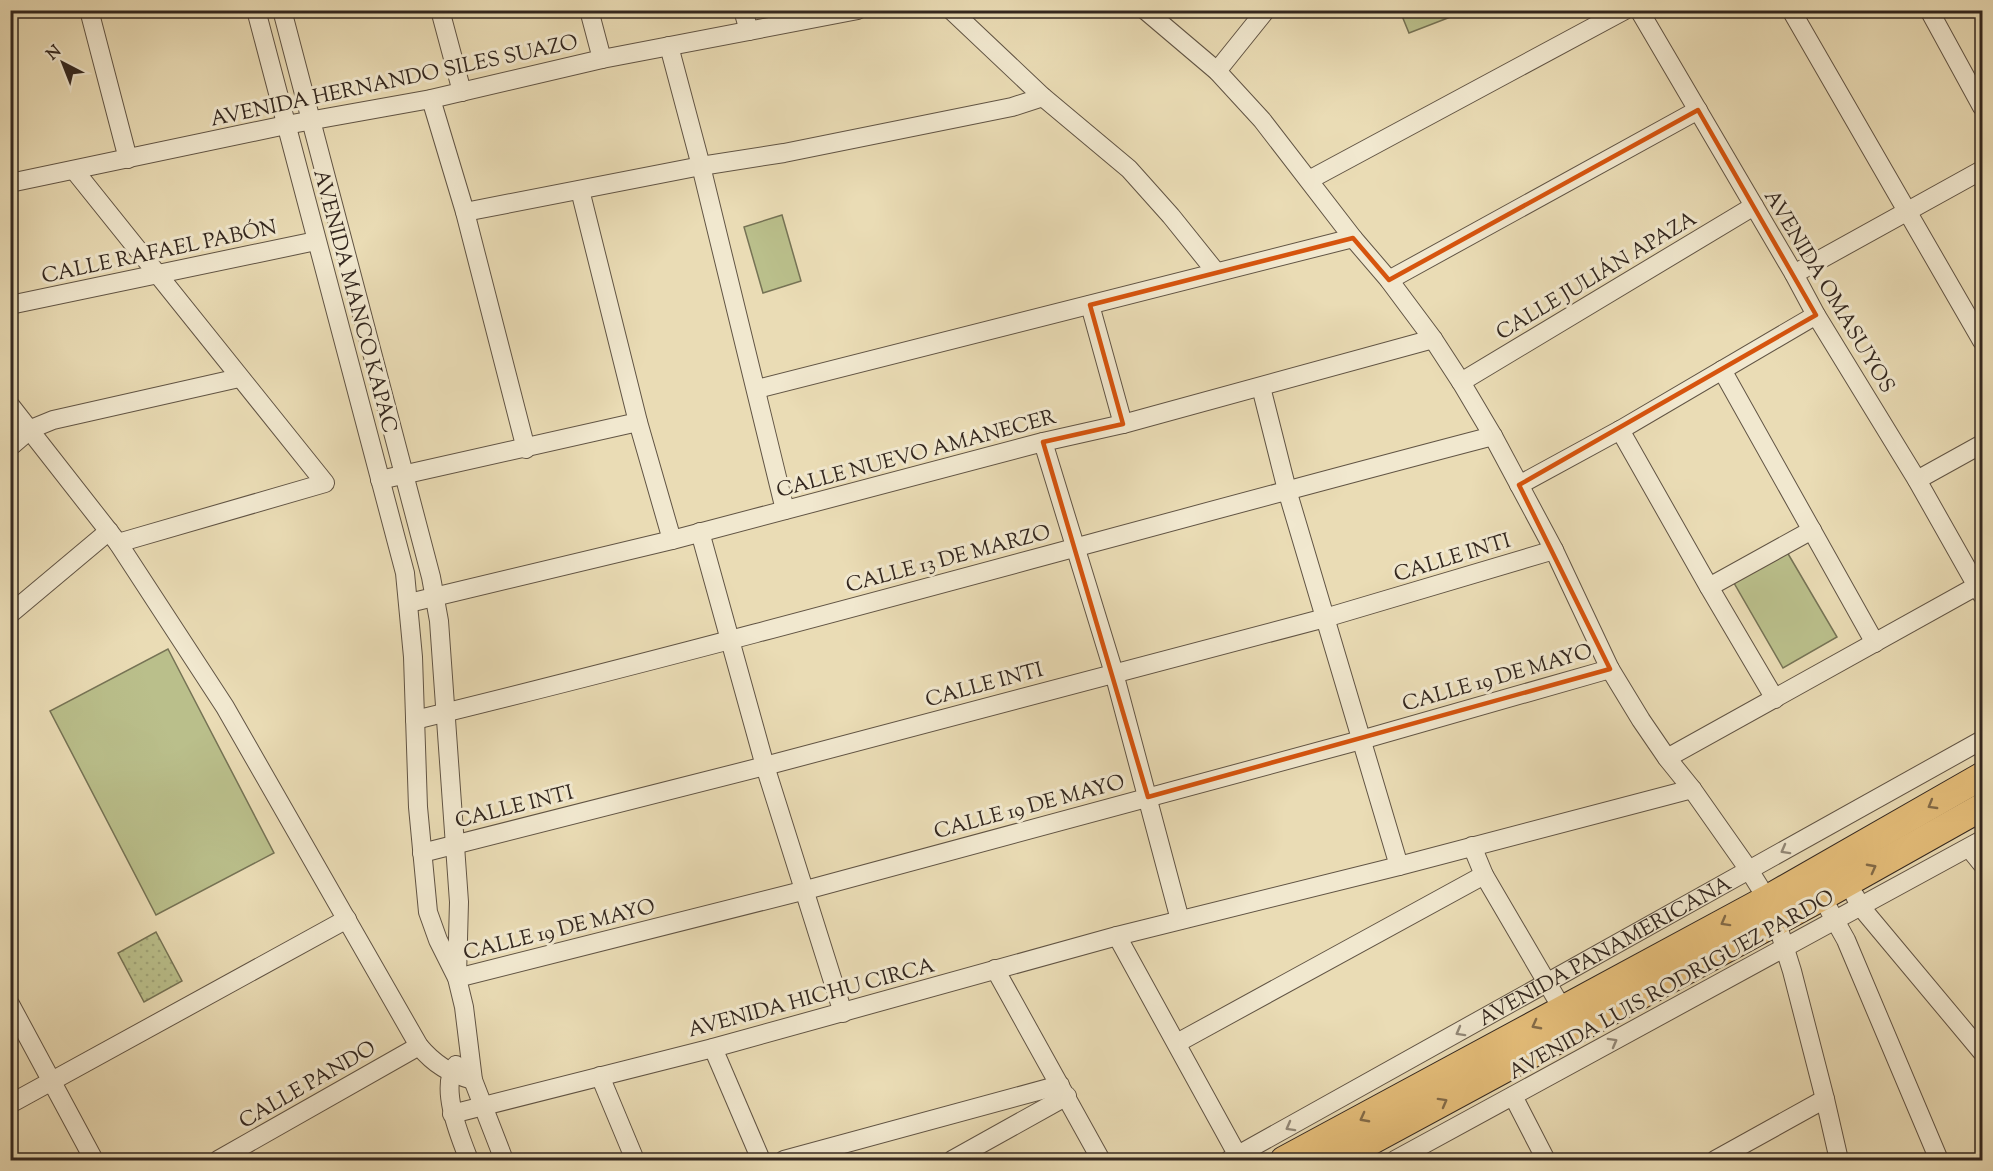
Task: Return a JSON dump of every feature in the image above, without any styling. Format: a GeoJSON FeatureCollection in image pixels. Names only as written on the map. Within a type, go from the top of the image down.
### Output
{"type":"FeatureCollection","features":[{"type":"Feature","properties":{"kind":"highway","name":"AVENIDA PANAMERICANA"},"geometry":{"type":"LineString","coordinates":[[1336,1161],[1841,871],[1983,776]]}},
{"type":"Feature","properties":{"kind":"highway","name":"AVENIDA PANAMERICANA"},"geometry":{"type":"LineString","coordinates":[[1284,1161],[1563,1010],[1772,910],[1822,897],[1841,871],[1983,807]]}},
{"type":"Feature","properties":{"kind":"street"},"geometry":{"type":"LineString","coordinates":[[89,10],[128,159]]}},
{"type":"Feature","properties":{"kind":"street","name":"AVENIDA MANCO KAPAC"},"geometry":{"type":"LineString","coordinates":[[256,10],[405,573],[409,603],[418,807],[428,912],[438,940],[457,978]]}},
{"type":"Feature","properties":{"kind":"street"},"geometry":{"type":"LineString","coordinates":[[282,10],[426,553],[435,597],[439,621],[459,902],[457,978],[464,1007],[473,1080],[504,1161]]}},
{"type":"Feature","properties":{"kind":"street"},"geometry":{"type":"LineString","coordinates":[[440,10],[462,92]]}},
{"type":"Feature","properties":{"kind":"street"},"geometry":{"type":"LineString","coordinates":[[589,10],[602,59]]}},
{"type":"Feature","properties":{"kind":"street"},"geometry":{"type":"LineString","coordinates":[[743,10],[748,31]]}},
{"type":"Feature","properties":{"kind":"street","name":"AVENIDA HERNANDO SILES SUAZO"},"geometry":{"type":"LineString","coordinates":[[10,183],[311,120],[431,99],[602,59],[858,10]]}},
{"type":"Feature","properties":{"kind":"street"},"geometry":{"type":"LineString","coordinates":[[951,10],[1043,97],[1129,168],[1172,216],[1216,272]]}},
{"type":"Feature","properties":{"kind":"street"},"geometry":{"type":"LineString","coordinates":[[1145,10],[1217,71],[1262,120],[1353,238],[1389,280],[1433,339],[1461,382],[1493,436],[1554,550],[1610,669],[1667,758],[1692,789],[1749,870],[1772,910],[1826,1099],[1839,1161]]}},
{"type":"Feature","properties":{"kind":"street"},"geometry":{"type":"LineString","coordinates":[[1217,71],[1266,10]]}},
{"type":"Feature","properties":{"kind":"street"},"geometry":{"type":"LineString","coordinates":[[1309,180],[1625,10]]}},
{"type":"Feature","properties":{"kind":"street","name":"AVENIDA OMASUYOS"},"geometry":{"type":"LineString","coordinates":[[1639,10],[1816,315],[1981,588]]}},
{"type":"Feature","properties":{"kind":"street"},"geometry":{"type":"LineString","coordinates":[[1791,10],[1908,211],[1975,311],[1983,341]]}},
{"type":"Feature","properties":{"kind":"street"},"geometry":{"type":"LineString","coordinates":[[1929,10],[1983,106]]}},
{"type":"Feature","properties":{"kind":"street"},"geometry":{"type":"LineString","coordinates":[[669,46],[786,510]]}},
{"type":"Feature","properties":{"kind":"street"},"geometry":{"type":"LineString","coordinates":[[465,212],[701,166],[784,153],[1012,107],[1043,97]]}},
{"type":"Feature","properties":{"kind":"street"},"geometry":{"type":"LineString","coordinates":[[431,99],[465,212],[526,448]]}},
{"type":"Feature","properties":{"kind":"street"},"geometry":{"type":"LineString","coordinates":[[1389,280],[1698,110]]}},
{"type":"Feature","properties":{"kind":"street"},"geometry":{"type":"LineString","coordinates":[[10,614],[114,537],[325,483],[74,170]]}},
{"type":"Feature","properties":{"kind":"street"},"geometry":{"type":"LineString","coordinates":[[1794,274],[1983,170]]}},
{"type":"Feature","properties":{"kind":"street"},"geometry":{"type":"LineString","coordinates":[[580,190],[638,422],[672,540]]}},
{"type":"Feature","properties":{"kind":"street","name":"CALLE JULIÁN APAZA"},"geometry":{"type":"LineString","coordinates":[[1461,382],[1754,206]]}},
{"type":"Feature","properties":{"kind":"street"},"geometry":{"type":"LineString","coordinates":[[757,389],[1353,238]]}},
{"type":"Feature","properties":{"kind":"street","name":"CALLE RAFAEL PABÓN"},"geometry":{"type":"LineString","coordinates":[[10,305],[316,241]]}},
{"type":"Feature","properties":{"kind":"street"},"geometry":{"type":"LineString","coordinates":[[1090,305],[1123,424]]}},
{"type":"Feature","properties":{"kind":"street"},"geometry":{"type":"LineString","coordinates":[[1519,485],[1620,430],[1816,315]]}},
{"type":"Feature","properties":{"kind":"street","name":"CALLE NUEVO AMANECER"},"geometry":{"type":"LineString","coordinates":[[409,603],[672,540],[1043,442],[1123,424],[1433,339]]}},
{"type":"Feature","properties":{"kind":"street"},"geometry":{"type":"LineString","coordinates":[[1722,370],[1875,643]]}},
{"type":"Feature","properties":{"kind":"street"},"geometry":{"type":"LineString","coordinates":[[10,447],[31,429],[52,420],[239,378]]}},
{"type":"Feature","properties":{"kind":"street"},"geometry":{"type":"LineString","coordinates":[[1261,387],[1287,490],[1399,866]]}},
{"type":"Feature","properties":{"kind":"street"},"geometry":{"type":"LineString","coordinates":[[10,405],[114,537],[225,707],[419,1046],[432,1060],[450,1073],[473,1080]]}},
{"type":"Feature","properties":{"kind":"street"},"geometry":{"type":"LineString","coordinates":[[380,480],[638,422]]}},
{"type":"Feature","properties":{"kind":"street"},"geometry":{"type":"LineString","coordinates":[[1620,430],[1708,587],[1775,699]]}},
{"type":"Feature","properties":{"kind":"street","name":"CALLE 13 DE MARZO"},"geometry":{"type":"LineString","coordinates":[[415,720],[730,641],[1493,436]]}},
{"type":"Feature","properties":{"kind":"street"},"geometry":{"type":"LineString","coordinates":[[1043,442],[1114,673],[1180,920]]}},
{"type":"Feature","properties":{"kind":"street"},"geometry":{"type":"LineString","coordinates":[[1917,480],[1983,444]]}},
{"type":"Feature","properties":{"kind":"street"},"geometry":{"type":"LineString","coordinates":[[1708,587],[1812,530]]}},
{"type":"Feature","properties":{"kind":"street"},"geometry":{"type":"LineString","coordinates":[[700,532],[765,766],[843,1013]]}},
{"type":"Feature","properties":{"kind":"street","name":"CALLE INTI"},"geometry":{"type":"LineString","coordinates":[[422,853],[765,766],[1325,618],[1554,550]]}},
{"type":"Feature","properties":{"kind":"street"},"geometry":{"type":"LineString","coordinates":[[1667,758],[1875,643],[1981,588]]}},
{"type":"Feature","properties":{"kind":"street","name":"CALLE 19 DE MAYO"},"geometry":{"type":"LineString","coordinates":[[457,978],[806,890],[1360,740],[1610,669]]}},
{"type":"Feature","properties":{"kind":"street","name":"AVENIDA PANAMERICANA"},"geometry":{"type":"LineString","coordinates":[[1233,1158],[1983,740]]}},
{"type":"Feature","properties":{"kind":"street","name":"AVENIDA HICHU CIRCA"},"geometry":{"type":"LineString","coordinates":[[452,1114],[713,1048],[1117,936],[1399,866],[1692,789]]}},
{"type":"Feature","properties":{"kind":"street"},"geometry":{"type":"LineString","coordinates":[[1820,831],[1860,906],[1983,1052]]}},
{"type":"Feature","properties":{"kind":"street"},"geometry":{"type":"LineString","coordinates":[[1976,844],[1983,864]]}},
{"type":"Feature","properties":{"kind":"street","name":"AVENIDA LUIS RODRIGUEZ PARDO"},"geometry":{"type":"LineString","coordinates":[[1395,1161],[1976,844]]}},
{"type":"Feature","properties":{"kind":"street"},"geometry":{"type":"LineString","coordinates":[[1472,846],[1484,875],[1563,1010]]}},
{"type":"Feature","properties":{"kind":"street"},"geometry":{"type":"LineString","coordinates":[[1177,1043],[1484,875]]}},
{"type":"Feature","properties":{"kind":"street"},"geometry":{"type":"LineString","coordinates":[[1822,897],[1846,940],[1939,1161]]}},
{"type":"Feature","properties":{"kind":"street"},"geometry":{"type":"LineString","coordinates":[[10,1104],[347,920]]}},
{"type":"Feature","properties":{"kind":"street"},"geometry":{"type":"LineString","coordinates":[[1117,936],[1177,1043],[1233,1158]]}},
{"type":"Feature","properties":{"kind":"street"},"geometry":{"type":"LineString","coordinates":[[995,969],[1101,1161]]}},
{"type":"Feature","properties":{"kind":"street"},"geometry":{"type":"LineString","coordinates":[[10,1004],[94,1161]]}},
{"type":"Feature","properties":{"kind":"street","name":"CALLE PANDO"},"geometry":{"type":"LineString","coordinates":[[218,1161],[419,1046]]}},
{"type":"Feature","properties":{"kind":"street"},"geometry":{"type":"LineString","coordinates":[[469,1047],[450,1073],[452,1114],[469,1161]]}},
{"type":"Feature","properties":{"kind":"street"},"geometry":{"type":"LineString","coordinates":[[713,1048],[760,1161]]}},
{"type":"Feature","properties":{"kind":"street"},"geometry":{"type":"LineString","coordinates":[[600,1076],[634,1161]]}},
{"type":"Feature","properties":{"kind":"street"},"geometry":{"type":"LineString","coordinates":[[784,1161],[1063,1091]]}},
{"type":"Feature","properties":{"kind":"street"},"geometry":{"type":"LineString","coordinates":[[952,1161],[1063,1091]]}},
{"type":"Feature","properties":{"kind":"street"},"geometry":{"type":"LineString","coordinates":[[1514,1096],[1546,1161]]}},
{"type":"Feature","properties":{"kind":"street"},"geometry":{"type":"LineString","coordinates":[[1715,1161],[1826,1099]]}},
{"type":"Feature","properties":{"kind":"highlighted area"},"geometry":{"type":"Polygon","coordinates":[[[1698,110],[1816,315],[1519,485],[1610,669],[1148,797],[1043,442],[1123,424],[1090,305],[1353,238],[1389,280],[1698,110]]]}},
{"type":"Feature","properties":{"kind":"green space"},"geometry":{"type":"Polygon","coordinates":[[[1400,11],[1466,11],[1409,33],[1400,11]]]}},
{"type":"Feature","properties":{"kind":"green space"},"geometry":{"type":"Polygon","coordinates":[[[782,215],[801,281],[763,293],[744,227],[782,215]]]}},
{"type":"Feature","properties":{"kind":"green space"},"geometry":{"type":"Polygon","coordinates":[[[1787,552],[1837,637],[1783,668],[1734,583],[1787,552]]]}},
{"type":"Feature","properties":{"kind":"green space"},"geometry":{"type":"Polygon","coordinates":[[[168,649],[274,853],[156,915],[50,711],[168,649]]]}},
{"type":"Feature","properties":{"kind":"green space"},"geometry":{"type":"Polygon","coordinates":[[[156,932],[182,981],[144,1002],[118,953],[156,932]]]}}]}
